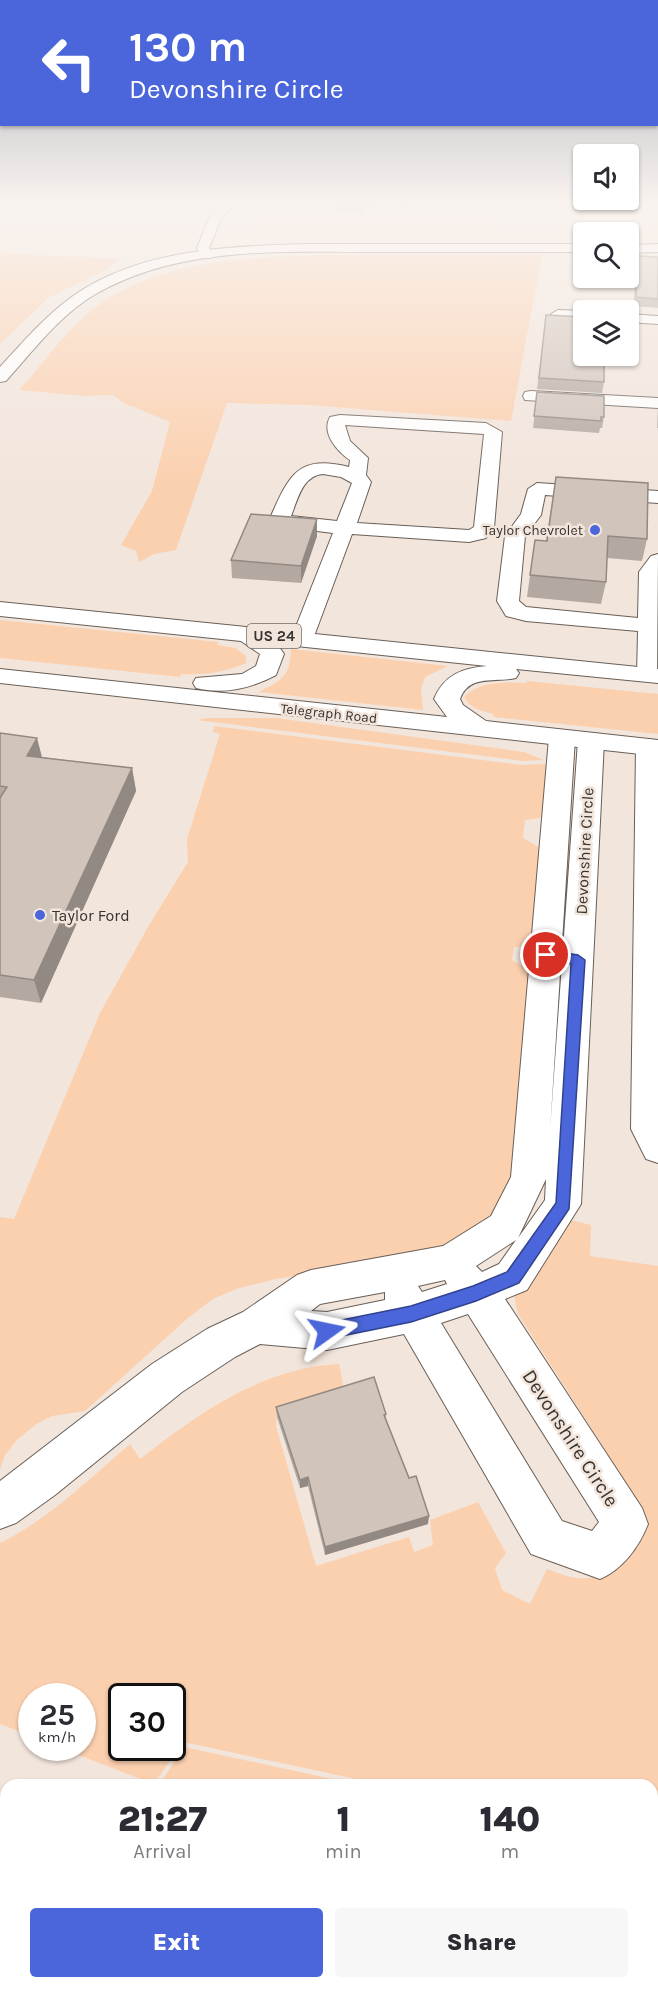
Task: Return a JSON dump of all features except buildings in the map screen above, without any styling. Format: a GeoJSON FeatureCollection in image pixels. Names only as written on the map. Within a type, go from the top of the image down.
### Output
{"type":"FeatureCollection","features":[{"type":"Feature","properties":{"kind":"main road"},"geometry":{"type":"LineString","coordinates":[[0,377],[72,304],[81,298]]}},
{"type":"Feature","properties":{"kind":"main road","name":"US 24"},"geometry":{"type":"LineString","coordinates":[[0,609],[302,639],[655,680]]}},
{"type":"Feature","properties":{"kind":"main road"},"geometry":{"type":"LineString","coordinates":[[0,661],[194,682],[246,681],[267,670],[272,654],[267,647],[246,633]]}},
{"type":"Feature","properties":{"kind":"main road"},"geometry":{"type":"LineString","coordinates":[[480,729],[452,709],[447,699],[449,688],[458,680],[471,675],[516,673],[655,680]]}},
{"type":"Feature","properties":{"kind":"main road","name":"Telegraph Road"},"geometry":{"type":"LineString","coordinates":[[0,676],[653,748]]}},
{"type":"Feature","properties":{"kind":"street"},"geometry":{"type":"LineString","coordinates":[[558,314],[573,315]]}},
{"type":"Feature","properties":{"kind":"street"},"geometry":{"type":"LineString","coordinates":[[639,319],[658,320]]}},
{"type":"Feature","properties":{"kind":"street"},"geometry":{"type":"LineString","coordinates":[[531,396],[658,403]]}},
{"type":"Feature","properties":{"kind":"street"},"geometry":{"type":"LineString","coordinates":[[302,639],[345,528],[362,482],[357,476],[332,468],[308,469],[300,474],[280,518],[292,523],[345,528],[469,536],[479,534],[484,528],[493,432],[486,428],[340,420],[336,422],[336,426],[340,443],[359,458],[357,476]]}},
{"type":"Feature","properties":{"kind":"street"},"geometry":{"type":"LineString","coordinates":[[653,626],[514,611],[508,601],[515,536],[531,515],[537,489],[658,497]]}},
{"type":"Feature","properties":{"kind":"street"},"geometry":{"type":"LineString","coordinates":[[655,680],[650,572],[658,560]]}},
{"type":"Feature","properties":{"kind":"street","name":"Devonshire Circle"},"geometry":{"type":"LineString","coordinates":[[257,1326],[327,1331],[411,1314],[476,1293],[513,1277],[563,1204],[562,957],[576,740]]}},
{"type":"Feature","properties":{"kind":"street"},"geometry":{"type":"LineString","coordinates":[[653,748],[648,1129],[658,1148]]}},
{"type":"Feature","properties":{"kind":"street","name":"Devonshire Circle"},"geometry":{"type":"LineString","coordinates":[[0,1507],[40,1480],[167,1378],[221,1343],[257,1326],[311,1288],[450,1262],[504,1228],[529,1178],[562,957]]}},
{"type":"Feature","properties":{"kind":"street","name":"Devonshire Circle"},"geometry":{"type":"LineString","coordinates":[[392,1274],[411,1314],[547,1538],[600,1557],[626,1524],[489,1309],[450,1262]]}},
{"type":"Feature","properties":{"kind":"shaded area"},"geometry":{"type":"Polygon","coordinates":[[[0,298],[48,298],[48,298],[0,344],[0,298]]]}},
{"type":"Feature","properties":{"kind":"shaded area"},"geometry":{"type":"Polygon","coordinates":[[[110,298],[534,298],[511,421],[309,405],[227,403],[176,550],[154,554],[139,562],[136,551],[121,545],[152,491],[170,422],[124,403],[113,395],[83,396],[19,390],[86,315],[110,298]]]}},
{"type":"Feature","properties":{"kind":"shaded area"},"geometry":{"type":"Polygon","coordinates":[[[0,620],[218,642],[217,645],[235,648],[246,656],[246,663],[222,671],[206,674],[181,674],[180,677],[0,658],[0,620]]]}},
{"type":"Feature","properties":{"kind":"shaded area"},"geometry":{"type":"Polygon","coordinates":[[[291,649],[448,666],[425,677],[421,689],[423,710],[259,692],[279,681],[286,672],[291,649]]]}},
{"type":"Feature","properties":{"kind":"shaded area"},"geometry":{"type":"Polygon","coordinates":[[[527,681],[658,694],[658,734],[493,717],[494,714],[473,707],[464,697],[485,685],[527,683],[527,681]]]}},
{"type":"Feature","properties":{"kind":"shaded area"},"geometry":{"type":"Polygon","coordinates":[[[276,718],[524,752],[544,760],[523,761],[197,720],[276,718]]]}},
{"type":"Feature","properties":{"kind":"shaded area"},"geometry":{"type":"Polygon","coordinates":[[[214,726],[521,765],[547,764],[544,813],[539,818],[525,820],[523,838],[540,848],[536,944],[531,947],[514,947],[512,960],[530,970],[519,1169],[500,1207],[473,1234],[439,1254],[276,1279],[236,1289],[213,1299],[189,1317],[85,1411],[52,1416],[35,1425],[17,1440],[5,1455],[0,1470],[0,1217],[14,1219],[100,1013],[148,927],[188,862],[187,839],[220,734],[213,732],[214,726]]]}},
{"type":"Feature","properties":{"kind":"shaded area"},"geometry":{"type":"Polygon","coordinates":[[[566,1219],[591,1225],[590,1256],[658,1266],[658,1779],[356,1779],[186,1743],[186,1683],[108,1683],[108,1761],[170,1761],[157,1779],[141,1779],[94,1761],[96,1761],[96,1683],[18,1683],[18,1731],[0,1724],[0,1543],[52,1510],[130,1444],[140,1459],[185,1425],[233,1396],[284,1374],[311,1367],[339,1364],[345,1394],[277,1412],[276,1426],[316,1566],[409,1537],[414,1552],[433,1545],[430,1520],[478,1502],[506,1553],[495,1568],[502,1590],[530,1604],[547,1569],[574,1578],[588,1578],[615,1569],[633,1501],[620,1473],[518,1314],[514,1296],[520,1280],[566,1219]]]}},
{"type":"Feature","properties":{"kind":"shaded area"},"geometry":{"type":"Polygon","coordinates":[[[186,1747],[332,1779],[163,1779],[175,1761],[186,1761],[186,1747]]]}},
{"type":"Feature","properties":{"kind":"place","name":"Taylor Chevrolet"},"geometry":{"type":"Point","coordinates":[595,530]}},
{"type":"Feature","properties":{"kind":"place","name":"Taylor Ford"},"geometry":{"type":"Point","coordinates":[40,915]}},
{"type":"Feature","properties":{"kind":"route"},"geometry":{"type":"LineString","coordinates":[[327,1331],[411,1314],[476,1293],[513,1277],[563,1204],[578,960],[546,955]]}}]}
